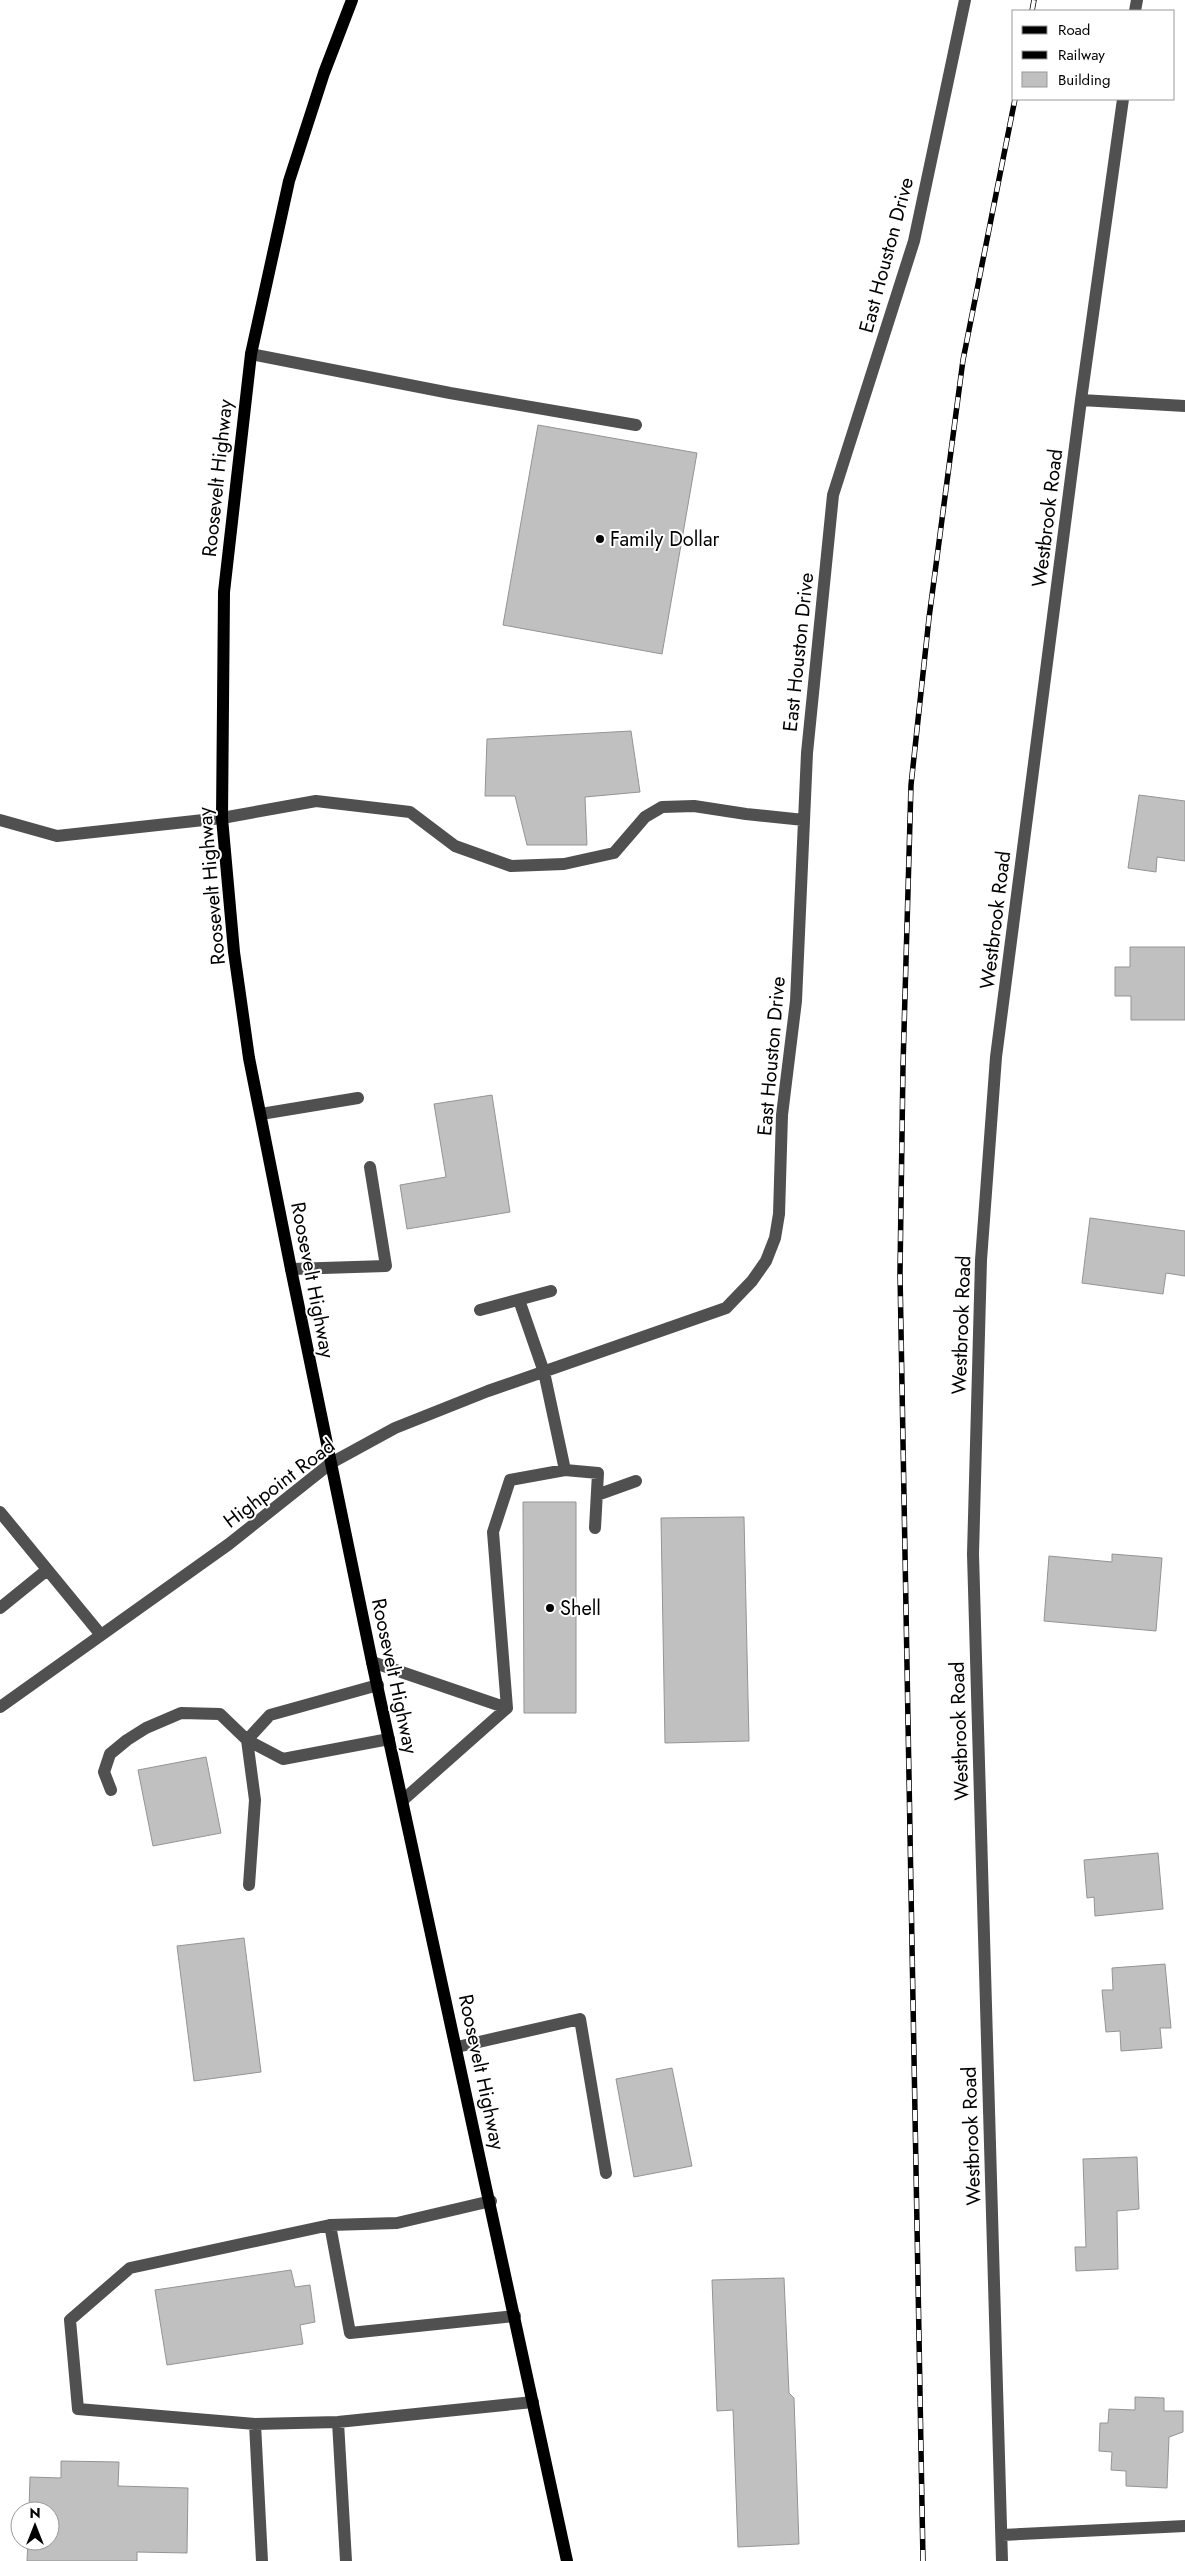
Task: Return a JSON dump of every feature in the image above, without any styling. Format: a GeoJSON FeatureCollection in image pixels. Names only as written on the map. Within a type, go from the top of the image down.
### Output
{"type":"FeatureCollection","features":[{"type":"Feature","properties":{"kind":"main road","name":"Roosevelt Highway"},"geometry":{"type":"LineString","coordinates":[[352,0],[324,72],[289,181],[250,354],[224,592],[222,818],[234,952],[249,1058],[372,1662],[491,2201],[567,2561]]}},
{"type":"Feature","properties":{"kind":"street","name":"East Houston Drive"},"geometry":{"type":"LineString","coordinates":[[726,1308],[752,1281],[766,1261],[775,1238],[779,1214],[782,1115],[796,1001],[807,753],[833,495],[914,241],[965,0]]}},
{"type":"Feature","properties":{"kind":"street","name":"Westbrook Road"},"geometry":{"type":"LineString","coordinates":[[1002,2561],[973,1554],[981,1270],[996,1057],[1081,400],[1123,100]]}},
{"type":"Feature","properties":{"kind":"street"},"geometry":{"type":"LineString","coordinates":[[250,354],[450,393],[636,425]]}},
{"type":"Feature","properties":{"kind":"street"},"geometry":{"type":"LineString","coordinates":[[1081,400],[1185,406]]}},
{"type":"Feature","properties":{"kind":"street"},"geometry":{"type":"LineString","coordinates":[[0,820],[57,836],[222,818],[316,801],[410,812],[455,846],[512,866],[564,864],[614,853],[645,817],[662,807],[694,806],[804,820]]}},
{"type":"Feature","properties":{"kind":"street"},"geometry":{"type":"LineString","coordinates":[[261,1114],[358,1098]]}},
{"type":"Feature","properties":{"kind":"street"},"geometry":{"type":"LineString","coordinates":[[291,1270],[386,1266],[370,1167]]}},
{"type":"Feature","properties":{"kind":"street"},"geometry":{"type":"LineString","coordinates":[[480,1310],[551,1291]]}},
{"type":"Feature","properties":{"kind":"street"},"geometry":{"type":"LineString","coordinates":[[519,1300],[544,1372],[565,1470]]}},
{"type":"Feature","properties":{"kind":"street","name":"Highpoint Road"},"geometry":{"type":"LineString","coordinates":[[0,1707],[229,1544],[331,1463],[395,1428],[544,1372],[726,1308]]}},
{"type":"Feature","properties":{"kind":"street"},"geometry":{"type":"LineString","coordinates":[[507,1708],[492,1532],[510,1480],[565,1470],[598,1473],[595,1528]]}},
{"type":"Feature","properties":{"kind":"street"},"geometry":{"type":"LineString","coordinates":[[597,1495],[636,1481]]}},
{"type":"Feature","properties":{"kind":"street"},"geometry":{"type":"LineString","coordinates":[[0,1512],[101,1635]]}},
{"type":"Feature","properties":{"kind":"street"},"geometry":{"type":"LineString","coordinates":[[0,1608],[47,1570]]}},
{"type":"Feature","properties":{"kind":"street"},"geometry":{"type":"LineString","coordinates":[[372,1662],[507,1708]]}},
{"type":"Feature","properties":{"kind":"street"},"geometry":{"type":"LineString","coordinates":[[247,1740],[270,1715],[378,1685]]}},
{"type":"Feature","properties":{"kind":"street"},"geometry":{"type":"LineString","coordinates":[[403,1800],[507,1708]]}},
{"type":"Feature","properties":{"kind":"street"},"geometry":{"type":"LineString","coordinates":[[111,1790],[104,1772],[110,1754],[146,1728],[182,1713],[220,1714],[247,1740],[283,1760],[389,1739]]}},
{"type":"Feature","properties":{"kind":"street"},"geometry":{"type":"LineString","coordinates":[[247,1740],[255,1800],[249,1885]]}},
{"type":"Feature","properties":{"kind":"street"},"geometry":{"type":"LineString","coordinates":[[457,2047],[580,2019],[606,2173]]}},
{"type":"Feature","properties":{"kind":"street"},"geometry":{"type":"LineString","coordinates":[[491,2201],[397,2223],[330,2225],[130,2268],[70,2320],[78,2409],[255,2424],[338,2422],[533,2402]]}},
{"type":"Feature","properties":{"kind":"street"},"geometry":{"type":"LineString","coordinates":[[330,2225],[350,2334],[515,2316]]}},
{"type":"Feature","properties":{"kind":"street"},"geometry":{"type":"LineString","coordinates":[[338,2422],[346,2561]]}},
{"type":"Feature","properties":{"kind":"street"},"geometry":{"type":"LineString","coordinates":[[255,2424],[262,2561]]}},
{"type":"Feature","properties":{"kind":"street"},"geometry":{"type":"LineString","coordinates":[[1002,2535],[1185,2526]]}},
{"type":"Feature","properties":{"kind":"building","name":"Family Dollar"},"geometry":{"type":"Polygon","coordinates":[[[538,425],[697,453],[662,654],[503,625],[538,425]]]}},
{"type":"Feature","properties":{"kind":"building"},"geometry":{"type":"Polygon","coordinates":[[[631,731],[640,792],[585,797],[587,845],[527,845],[515,796],[485,796],[487,739],[631,731]]]}},
{"type":"Feature","properties":{"kind":"building"},"geometry":{"type":"Polygon","coordinates":[[[1139,795],[1185,801],[1185,861],[1157,857],[1156,872],[1128,868],[1139,795]]]}},
{"type":"Feature","properties":{"kind":"building"},"geometry":{"type":"Polygon","coordinates":[[[1130,947],[1185,947],[1185,1020],[1131,1020],[1131,996],[1115,996],[1115,967],[1130,967],[1130,947]]]}},
{"type":"Feature","properties":{"kind":"building"},"geometry":{"type":"Polygon","coordinates":[[[492,1095],[510,1212],[407,1229],[400,1185],[446,1177],[434,1104],[492,1095]]]}},
{"type":"Feature","properties":{"kind":"building"},"geometry":{"type":"Polygon","coordinates":[[[1090,1218],[1185,1231],[1185,1276],[1166,1273],[1163,1294],[1082,1283],[1090,1218]]]}},
{"type":"Feature","properties":{"kind":"building","name":"Shell"},"geometry":{"type":"Polygon","coordinates":[[[523,1502],[576,1502],[576,1713],[524,1713],[523,1502]]]}},
{"type":"Feature","properties":{"kind":"building"},"geometry":{"type":"Polygon","coordinates":[[[744,1517],[749,1741],[665,1743],[661,1518],[744,1517]]]}},
{"type":"Feature","properties":{"kind":"building"},"geometry":{"type":"Polygon","coordinates":[[[1112,1554],[1162,1558],[1156,1631],[1044,1621],[1049,1556],[1112,1562],[1112,1554]]]}},
{"type":"Feature","properties":{"kind":"building"},"geometry":{"type":"Polygon","coordinates":[[[206,1757],[221,1833],[153,1846],[138,1770],[206,1757]]]}},
{"type":"Feature","properties":{"kind":"building"},"geometry":{"type":"Polygon","coordinates":[[[1158,1853],[1163,1909],[1095,1916],[1094,1897],[1087,1898],[1084,1860],[1158,1853]]]}},
{"type":"Feature","properties":{"kind":"building"},"geometry":{"type":"Polygon","coordinates":[[[244,1938],[261,2072],[194,2081],[177,1946],[244,1938]]]}},
{"type":"Feature","properties":{"kind":"building"},"geometry":{"type":"Polygon","coordinates":[[[1165,1964],[1171,2028],[1160,2028],[1162,2048],[1121,2051],[1120,2031],[1106,2032],[1102,1990],[1113,1990],[1112,1968],[1165,1964]]]}},
{"type":"Feature","properties":{"kind":"building"},"geometry":{"type":"Polygon","coordinates":[[[672,2068],[692,2166],[634,2177],[616,2079],[672,2068]]]}},
{"type":"Feature","properties":{"kind":"building"},"geometry":{"type":"Polygon","coordinates":[[[1137,2157],[1139,2209],[1117,2211],[1118,2269],[1076,2271],[1075,2247],[1086,2247],[1083,2159],[1137,2157]]]}},
{"type":"Feature","properties":{"kind":"building"},"geometry":{"type":"Polygon","coordinates":[[[291,2270],[295,2287],[310,2285],[315,2322],[300,2325],[303,2344],[167,2365],[155,2290],[291,2270]]]}},
{"type":"Feature","properties":{"kind":"building"},"geometry":{"type":"Polygon","coordinates":[[[784,2278],[789,2393],[794,2398],[799,2544],[738,2547],[733,2410],[717,2411],[712,2280],[784,2278]]]}},
{"type":"Feature","properties":{"kind":"building"},"geometry":{"type":"Polygon","coordinates":[[[1135,2397],[1164,2398],[1164,2411],[1183,2411],[1183,2432],[1169,2437],[1167,2488],[1126,2486],[1126,2471],[1111,2470],[1112,2452],[1099,2451],[1100,2423],[1108,2423],[1109,2409],[1135,2410],[1135,2397]]]}},
{"type":"Feature","properties":{"kind":"building"},"geometry":{"type":"Polygon","coordinates":[[[61,2461],[119,2462],[118,2486],[188,2488],[187,2553],[137,2552],[137,2561],[27,2561],[28,2551],[60,2551],[60,2501],[29,2501],[30,2477],[61,2478],[61,2461]]]}},
{"type":"Feature","properties":{"kind":"railway"},"geometry":{"type":"LineString","coordinates":[[1032,10],[1034,0]]}},
{"type":"Feature","properties":{"kind":"railway"},"geometry":{"type":"LineString","coordinates":[[923,2561],[900,1273],[903,1066],[911,785],[929,618],[963,360],[1015,100]]}},
{"type":"Feature","properties":{"kind":"place","name":"Family Dollar"},"geometry":{"type":"Point","coordinates":[600,539]}},
{"type":"Feature","properties":{"kind":"place","name":"Shell"},"geometry":{"type":"Point","coordinates":[550,1608]}}]}
